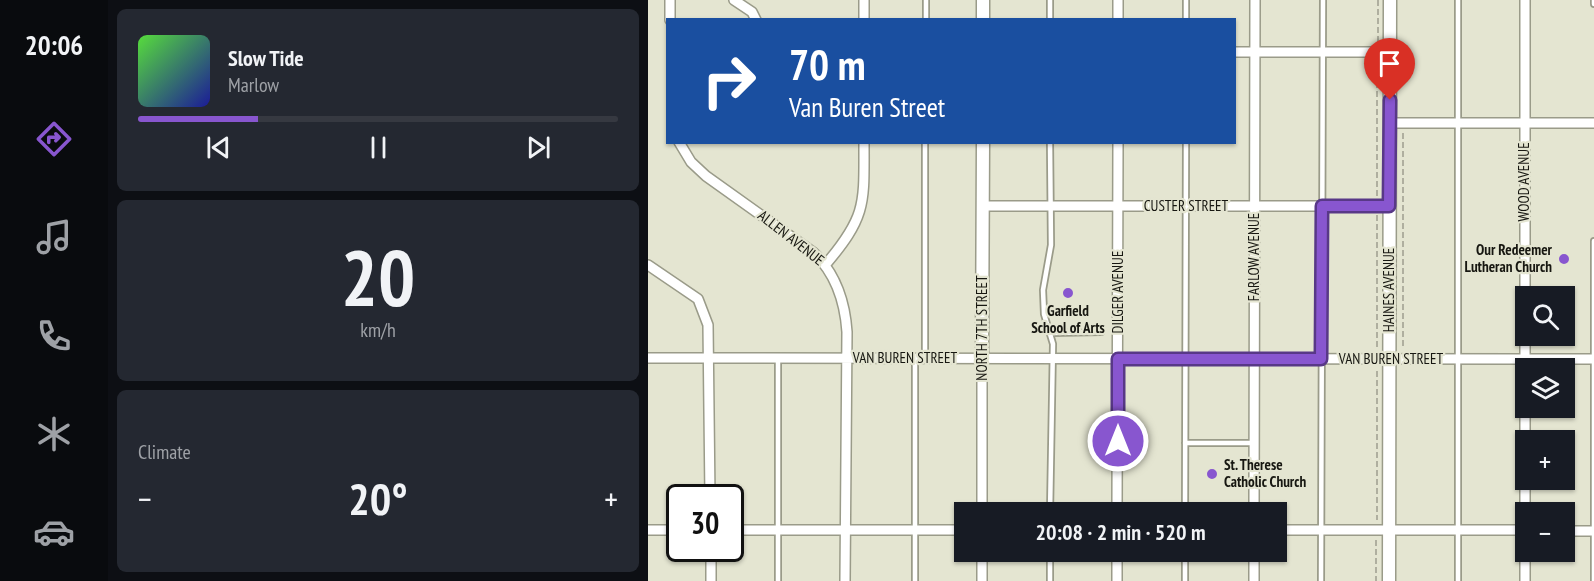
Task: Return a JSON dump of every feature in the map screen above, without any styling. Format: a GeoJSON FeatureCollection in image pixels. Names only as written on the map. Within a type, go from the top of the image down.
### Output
{"type":"FeatureCollection","features":[{"type":"Feature","properties":{"kind":"main road"},"geometry":{"type":"LineString","coordinates":[[983,0],[983,18]]}},
{"type":"Feature","properties":{"kind":"main road","name":"HAINES AVENUE"},"geometry":{"type":"LineString","coordinates":[[1389,581],[1390,0]]}},
{"type":"Feature","properties":{"kind":"main road","name":"NORTH 7TH STREET"},"geometry":{"type":"LineString","coordinates":[[982,358],[983,144]]}},
{"type":"Feature","properties":{"kind":"street"},"geometry":{"type":"LineString","coordinates":[[670,0],[670,18]]}},
{"type":"Feature","properties":{"kind":"street"},"geometry":{"type":"LineString","coordinates":[[734,0],[752,12],[755,18]]}},
{"type":"Feature","properties":{"kind":"street"},"geometry":{"type":"LineString","coordinates":[[864,0],[864,18]]}},
{"type":"Feature","properties":{"kind":"street"},"geometry":{"type":"LineString","coordinates":[[1118,0],[1118,18]]}},
{"type":"Feature","properties":{"kind":"street","name":"FARLOW AVENUE"},"geometry":{"type":"LineString","coordinates":[[1254,502],[1255,0]]}},
{"type":"Feature","properties":{"kind":"street","name":"WOOD AVENUE"},"geometry":{"type":"LineString","coordinates":[[1525,0],[1525,358]]}},
{"type":"Feature","properties":{"kind":"street"},"geometry":{"type":"LineString","coordinates":[[1236,52],[1390,52]]}},
{"type":"Feature","properties":{"kind":"street"},"geometry":{"type":"LineString","coordinates":[[1390,123],[1594,123]]}},
{"type":"Feature","properties":{"kind":"street","name":"ALLEN AVENUE"},"geometry":{"type":"LineString","coordinates":[[680,144],[691,162],[706,176],[801,242],[826,264],[838,290],[846,315],[845,581]]}},
{"type":"Feature","properties":{"kind":"street"},"geometry":{"type":"LineString","coordinates":[[826,264],[849,235],[862,209],[864,144]]}},
{"type":"Feature","properties":{"kind":"street","name":"DILGER AVENUE"},"geometry":{"type":"LineString","coordinates":[[1117,502],[1118,144]]}},
{"type":"Feature","properties":{"kind":"street","name":"CUSTER STREET"},"geometry":{"type":"LineString","coordinates":[[983,206],[1389,206]]}},
{"type":"Feature","properties":{"kind":"street"},"geometry":{"type":"LineString","coordinates":[[648,265],[698,299],[708,326],[710,484]]}},
{"type":"Feature","properties":{"kind":"street","name":"VAN BUREN STREET"},"geometry":{"type":"LineString","coordinates":[[648,358],[1515,359]]}},
{"type":"Feature","properties":{"kind":"street","name":"NORTH 7TH STREET"},"geometry":{"type":"LineString","coordinates":[[982,358],[982,502]]}},
{"type":"Feature","properties":{"kind":"street","name":"VAN BUREN STREET"},"geometry":{"type":"LineString","coordinates":[[1575,359],[1594,359]]}},
{"type":"Feature","properties":{"kind":"street","name":"WOOD AVENUE"},"geometry":{"type":"LineString","coordinates":[[1525,418],[1525,502]]}},
{"type":"Feature","properties":{"kind":"street"},"geometry":{"type":"LineString","coordinates":[[648,530],[666,530]]}},
{"type":"Feature","properties":{"kind":"street"},"geometry":{"type":"LineString","coordinates":[[744,530],[954,530]]}},
{"type":"Feature","properties":{"kind":"street"},"geometry":{"type":"LineString","coordinates":[[1287,530],[1515,530]]}},
{"type":"Feature","properties":{"kind":"street"},"geometry":{"type":"LineString","coordinates":[[1575,531],[1594,531]]}},
{"type":"Feature","properties":{"kind":"street"},"geometry":{"type":"LineString","coordinates":[[711,562],[711,581]]}},
{"type":"Feature","properties":{"kind":"street"},"geometry":{"type":"LineString","coordinates":[[982,562],[982,581]]}},
{"type":"Feature","properties":{"kind":"street"},"geometry":{"type":"LineString","coordinates":[[1117,562],[1117,581]]}},
{"type":"Feature","properties":{"kind":"street"},"geometry":{"type":"LineString","coordinates":[[1254,562],[1254,581]]}},
{"type":"Feature","properties":{"kind":"street","name":"WOOD AVENUE"},"geometry":{"type":"LineString","coordinates":[[1525,562],[1525,581]]}},
{"type":"Feature","properties":{"kind":"lane"},"geometry":{"type":"LineString","coordinates":[[926,0],[926,18]]}},
{"type":"Feature","properties":{"kind":"lane"},"geometry":{"type":"LineString","coordinates":[[1050,0],[1050,18]]}},
{"type":"Feature","properties":{"kind":"lane"},"geometry":{"type":"LineString","coordinates":[[1186,0],[1186,18]]}},
{"type":"Feature","properties":{"kind":"lane"},"geometry":{"type":"LineString","coordinates":[[1321,581],[1323,0]]}},
{"type":"Feature","properties":{"kind":"lane"},"geometry":{"type":"LineString","coordinates":[[1458,0],[1458,581]]}},
{"type":"Feature","properties":{"kind":"lane"},"geometry":{"type":"LineString","coordinates":[[915,581],[925,144]]}},
{"type":"Feature","properties":{"kind":"lane"},"geometry":{"type":"LineString","coordinates":[[1050,144],[1051,246],[1042,290],[1044,314],[1052,333],[1050,502]]}},
{"type":"Feature","properties":{"kind":"lane"},"geometry":{"type":"LineString","coordinates":[[1185,502],[1186,144]]}},
{"type":"Feature","properties":{"kind":"lane"},"geometry":{"type":"LineString","coordinates":[[1594,241],[1594,581]]}},
{"type":"Feature","properties":{"kind":"lane"},"geometry":{"type":"LineString","coordinates":[[1052,333],[1101,332]]}},
{"type":"Feature","properties":{"kind":"lane"},"geometry":{"type":"LineString","coordinates":[[778,358],[778,581]]}},
{"type":"Feature","properties":{"kind":"lane"},"geometry":{"type":"LineString","coordinates":[[1185,444],[1254,444]]}},
{"type":"Feature","properties":{"kind":"lane"},"geometry":{"type":"LineString","coordinates":[[1050,562],[1050,581]]}},
{"type":"Feature","properties":{"kind":"lane"},"geometry":{"type":"LineString","coordinates":[[1185,562],[1185,581]]}},
{"type":"Feature","properties":{"kind":"path"},"geometry":{"type":"LineString","coordinates":[[1378,0],[1378,43]]}},
{"type":"Feature","properties":{"kind":"path"},"geometry":{"type":"LineString","coordinates":[[1377,60],[1377,196]]}},
{"type":"Feature","properties":{"kind":"path"},"geometry":{"type":"LineString","coordinates":[[1403,123],[1403,346]]}},
{"type":"Feature","properties":{"kind":"path"},"geometry":{"type":"LineString","coordinates":[[1377,214],[1377,350]]}},
{"type":"Feature","properties":{"kind":"path"},"geometry":{"type":"LineString","coordinates":[[1377,371],[1377,522]]}},
{"type":"Feature","properties":{"kind":"path"},"geometry":{"type":"LineString","coordinates":[[1376,540],[1376,581]]}},
{"type":"Feature","properties":{"kind":"place","name":"Our Redeemer Lutheran Church"},"geometry":{"type":"Point","coordinates":[1564,259]}},
{"type":"Feature","properties":{"kind":"place","name":"Garfield School of Arts"},"geometry":{"type":"Point","coordinates":[1068,293]}},
{"type":"Feature","properties":{"kind":"place","name":"St. Therese Catholic Church"},"geometry":{"type":"Point","coordinates":[1212,474]}},
{"type":"Feature","properties":{"kind":"route"},"geometry":{"type":"LineString","coordinates":[[1118,441],[1118,359],[1321,359],[1322,206],[1389,206],[1390,100]]}}]}
